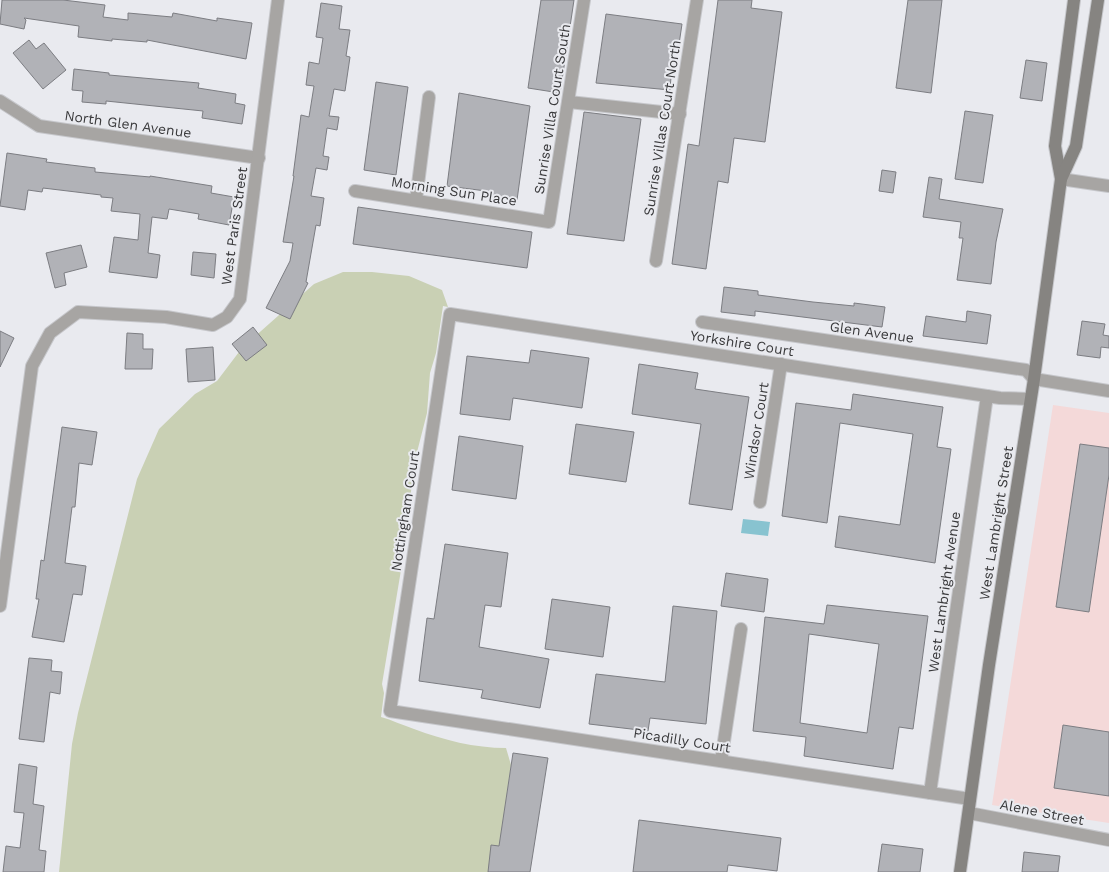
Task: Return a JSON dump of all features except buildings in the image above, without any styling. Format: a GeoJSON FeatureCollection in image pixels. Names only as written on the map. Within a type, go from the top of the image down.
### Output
{"type":"FeatureCollection","features":[{"type":"Feature","properties":{"kind":"main road","name":"West Lambright Street"},"geometry":{"type":"LineString","coordinates":[[1061,179],[1055,146],[1074,0]]}},
{"type":"Feature","properties":{"kind":"main road","name":"West Lambright Street"},"geometry":{"type":"LineString","coordinates":[[960,872],[1034,379],[1061,179],[1076,146],[1098,0]]}},
{"type":"Feature","properties":{"kind":"street","name":"West Paris Street"},"geometry":{"type":"LineString","coordinates":[[0,606],[32,366],[50,333],[78,312],[166,316],[213,325],[227,317],[240,299],[278,0]]}},
{"type":"Feature","properties":{"kind":"street","name":"Sunrise Villa Court South"},"geometry":{"type":"LineString","coordinates":[[549,222],[584,0]]}},
{"type":"Feature","properties":{"kind":"street","name":"Sunrise Villas Court North"},"geometry":{"type":"LineString","coordinates":[[656,261],[697,0]]}},
{"type":"Feature","properties":{"kind":"street"},"geometry":{"type":"LineString","coordinates":[[416,200],[429,97]]}},
{"type":"Feature","properties":{"kind":"street","name":"North Glen Avenue"},"geometry":{"type":"LineString","coordinates":[[0,101],[39,126],[259,158]]}},
{"type":"Feature","properties":{"kind":"street"},"geometry":{"type":"LineString","coordinates":[[569,102],[680,114]]}},
{"type":"Feature","properties":{"kind":"street"},"geometry":{"type":"LineString","coordinates":[[1061,179],[1109,186]]}},
{"type":"Feature","properties":{"kind":"street","name":"Morning Sun Place"},"geometry":{"type":"LineString","coordinates":[[355,191],[549,222]]}},
{"type":"Feature","properties":{"kind":"street","name":"Yorkshire Court"},"geometry":{"type":"LineString","coordinates":[[450,314],[987,396],[1030,399]]}},
{"type":"Feature","properties":{"kind":"street","name":"Nottingham Court"},"geometry":{"type":"LineString","coordinates":[[390,711],[450,314]]}},
{"type":"Feature","properties":{"kind":"street","name":"Glen Avenue"},"geometry":{"type":"LineString","coordinates":[[702,322],[1026,370],[1034,379]]}},
{"type":"Feature","properties":{"kind":"street","name":"Windsor Court"},"geometry":{"type":"LineString","coordinates":[[760,502],[781,364]]}},
{"type":"Feature","properties":{"kind":"street"},"geometry":{"type":"LineString","coordinates":[[1034,379],[1109,391]]}},
{"type":"Feature","properties":{"kind":"street","name":"West Lambright Avenue"},"geometry":{"type":"LineString","coordinates":[[930,793],[987,396]]}},
{"type":"Feature","properties":{"kind":"street"},"geometry":{"type":"LineString","coordinates":[[721,761],[741,630]]}},
{"type":"Feature","properties":{"kind":"street","name":"Picadilly Court"},"geometry":{"type":"LineString","coordinates":[[390,711],[970,799]]}},
{"type":"Feature","properties":{"kind":"street","name":"Alene Street"},"geometry":{"type":"LineString","coordinates":[[969,813],[1109,840]]}},
{"type":"Feature","properties":{"kind":"shaded area"},"geometry":{"type":"Polygon","coordinates":[[[1053,405],[1109,413],[1109,823],[992,805],[1053,405]]]}},
{"type":"Feature","properties":{"kind":"green space"},"geometry":{"type":"Polygon","coordinates":[[[343,272],[372,272],[409,276],[442,290],[448,307],[443,306],[436,353],[430,373],[427,413],[415,460],[401,570],[382,684],[384,693],[381,717],[448,740],[483,747],[506,748],[511,765],[496,872],[59,872],[72,744],[78,713],[137,479],[159,429],[195,394],[217,381],[242,348],[314,284],[343,272]]]}},
{"type":"Feature","properties":{"kind":"water"},"geometry":{"type":"Polygon","coordinates":[[[743,519],[770,522],[768,536],[741,533],[743,519]]]}}]}
